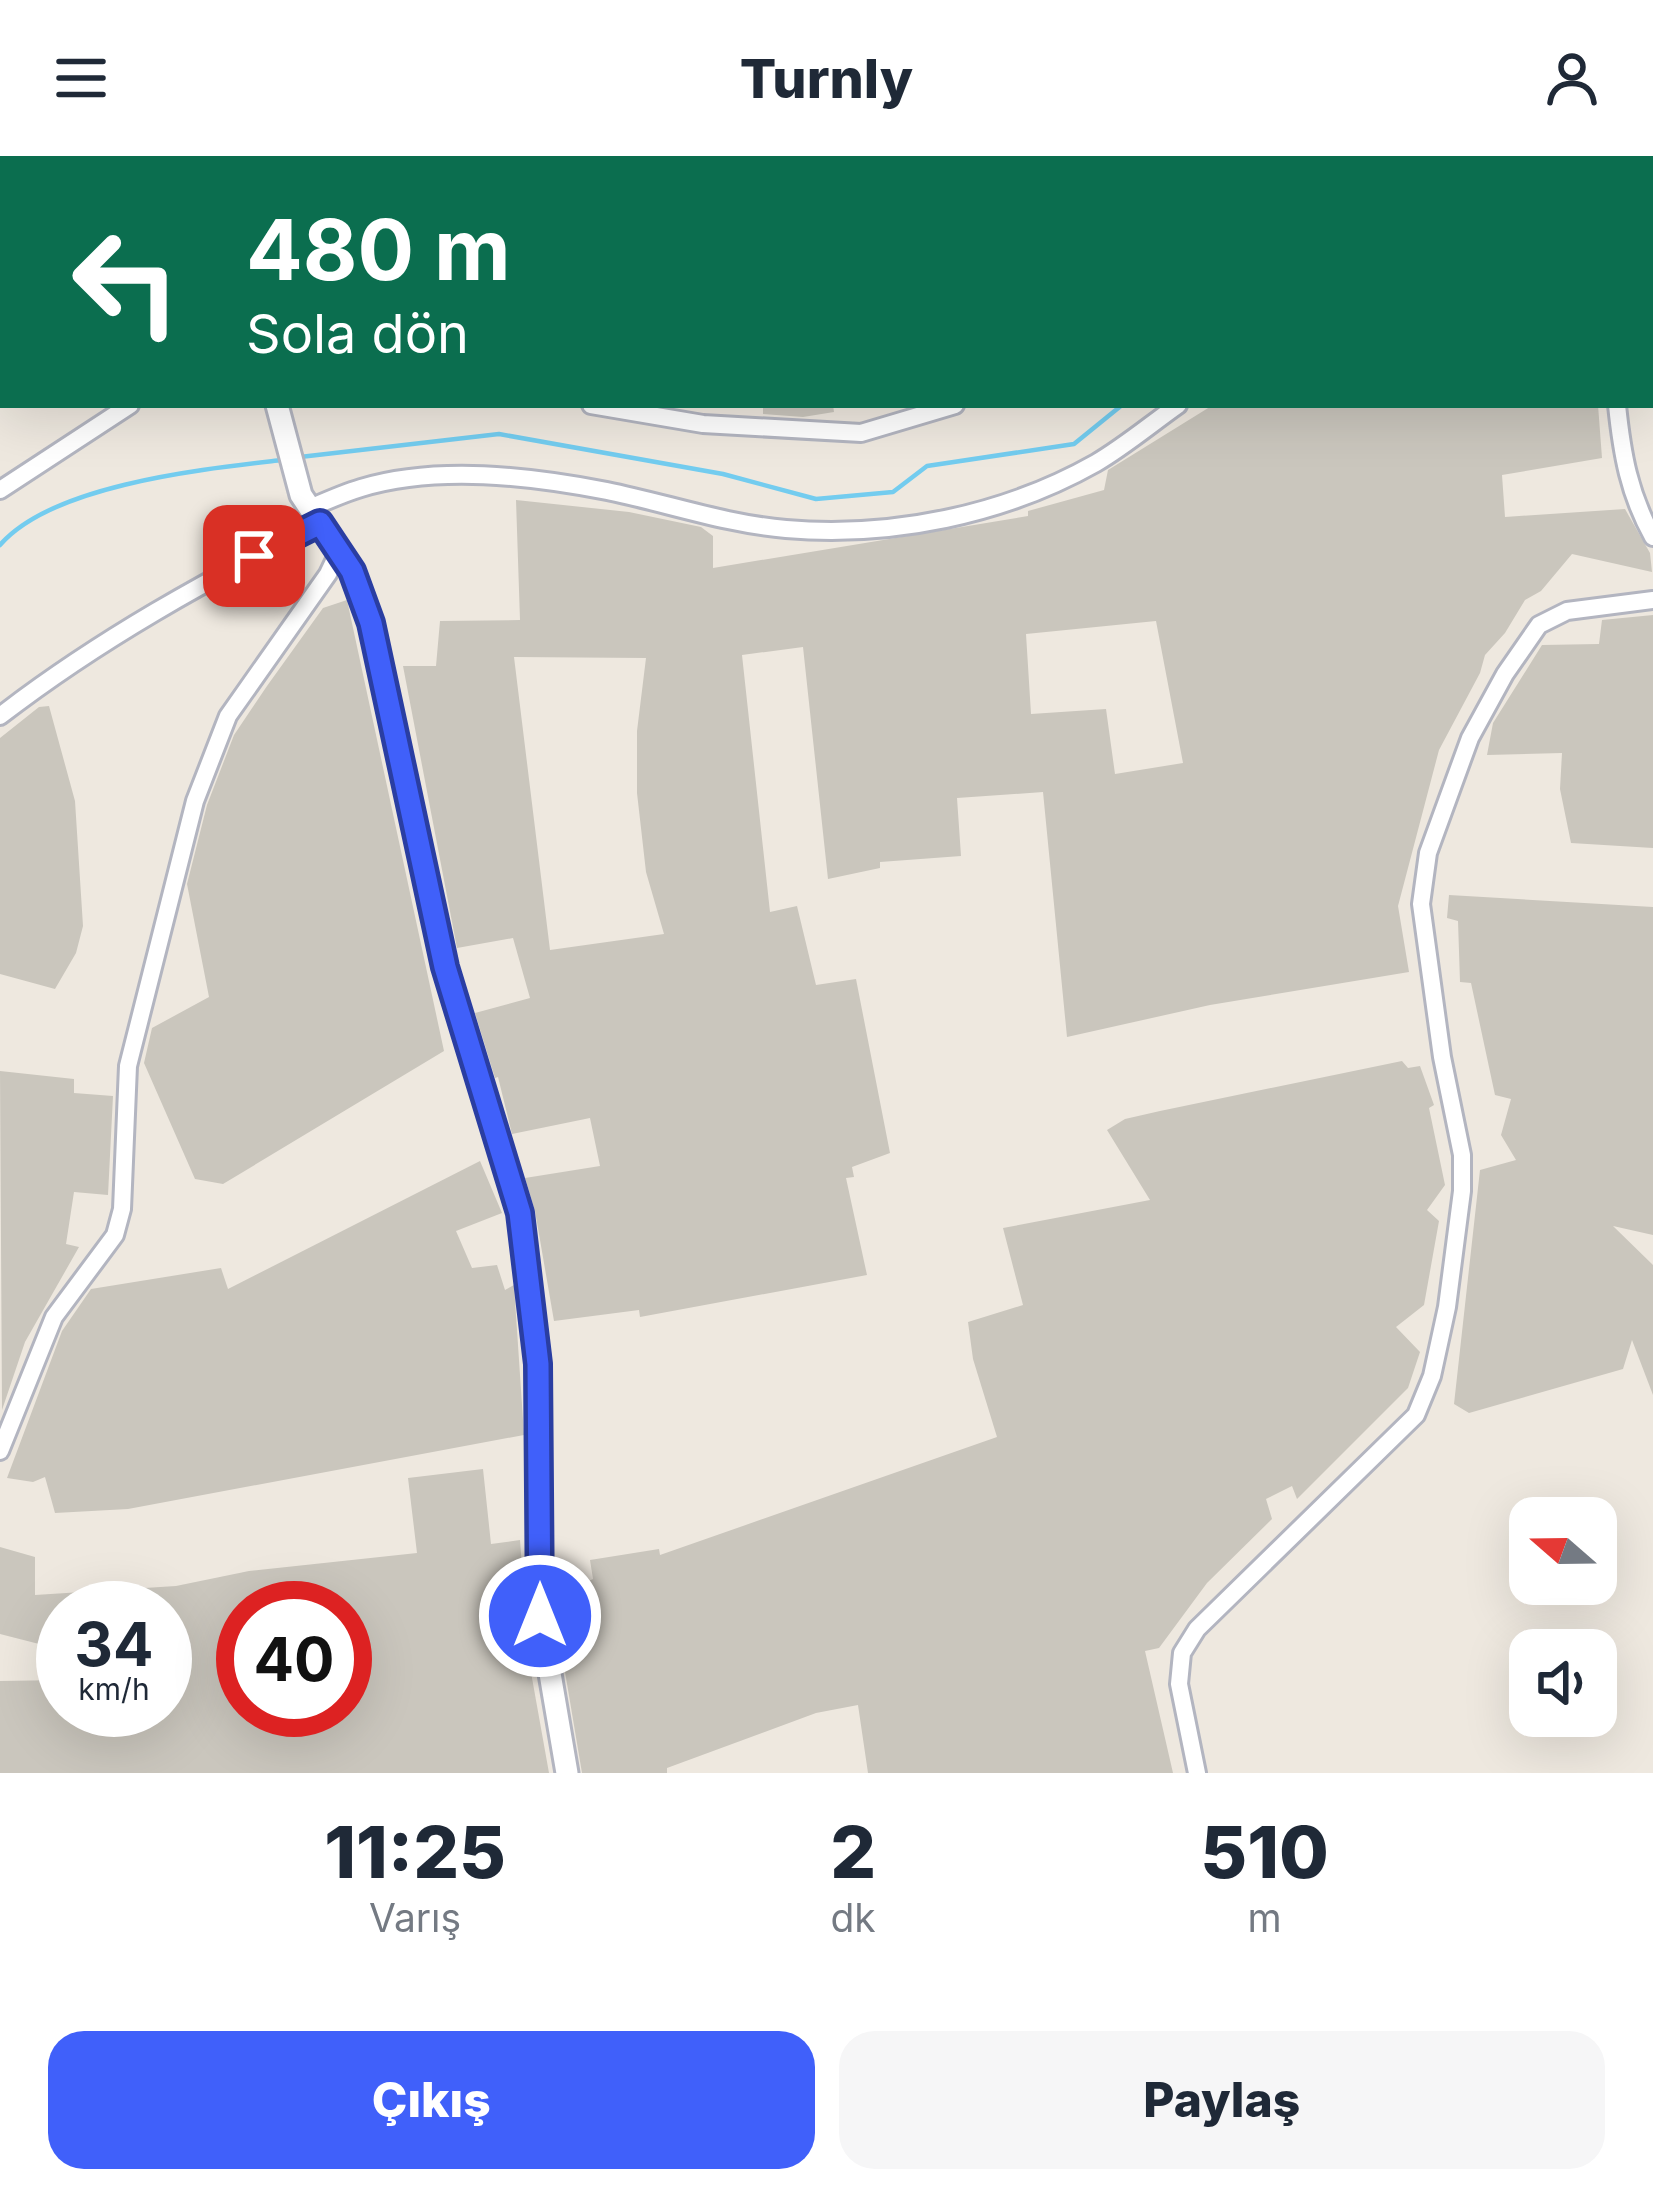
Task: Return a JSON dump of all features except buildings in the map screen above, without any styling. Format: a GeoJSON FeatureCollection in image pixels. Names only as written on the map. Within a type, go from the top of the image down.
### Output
{"type":"FeatureCollection","features":[{"type":"Feature","properties":{"kind":"street"},"geometry":{"type":"LineString","coordinates":[[0,490],[125,408]]}},
{"type":"Feature","properties":{"kind":"street"},"geometry":{"type":"LineString","coordinates":[[278,408],[310,509],[352,571],[371,623],[445,967],[520,1213],[538,1364],[540,1616],[568,1773]]}},
{"type":"Feature","properties":{"kind":"street"},"geometry":{"type":"LineString","coordinates":[[609,408],[703,424],[861,433],[945,408]]}},
{"type":"Feature","properties":{"kind":"street"},"geometry":{"type":"LineString","coordinates":[[0,716],[67,665],[310,509],[363,487],[452,477],[511,478],[604,490],[783,529],[849,531],[989,508],[1044,489],[1098,461],[1174,408]]}},
{"type":"Feature","properties":{"kind":"street"},"geometry":{"type":"LineString","coordinates":[[1617,408],[1624,466],[1635,504],[1653,537]]}},
{"type":"Feature","properties":{"kind":"street"},"geometry":{"type":"LineString","coordinates":[[0,1451],[53,1317],[115,1235],[126,1154],[128,1066],[195,801],[227,716],[328,574],[338,551]]}},
{"type":"Feature","properties":{"kind":"street"},"geometry":{"type":"LineString","coordinates":[[1197,1773],[1180,1684],[1182,1653],[1197,1629],[1416,1415],[1432,1376],[1447,1307],[1462,1155],[1442,1057],[1421,904],[1428,853],[1470,738],[1539,625],[1567,611],[1653,600]]}},
{"type":"Feature","properties":{"kind":"waterway"},"geometry":{"type":"LineString","coordinates":[[300,457],[499,434],[723,474],[816,499],[893,492],[927,466],[1074,444],[1118,408]]}},
{"type":"Feature","properties":{"kind":"waterway"},"geometry":{"type":"LineString","coordinates":[[0,545],[24,524],[92,494],[173,475],[282,460]]}},
{"type":"Feature","properties":{"kind":"route"},"geometry":{"type":"LineString","coordinates":[[254,556],[320,523],[352,571],[371,623],[445,967],[520,1213],[538,1364],[540,1616]]}}]}
